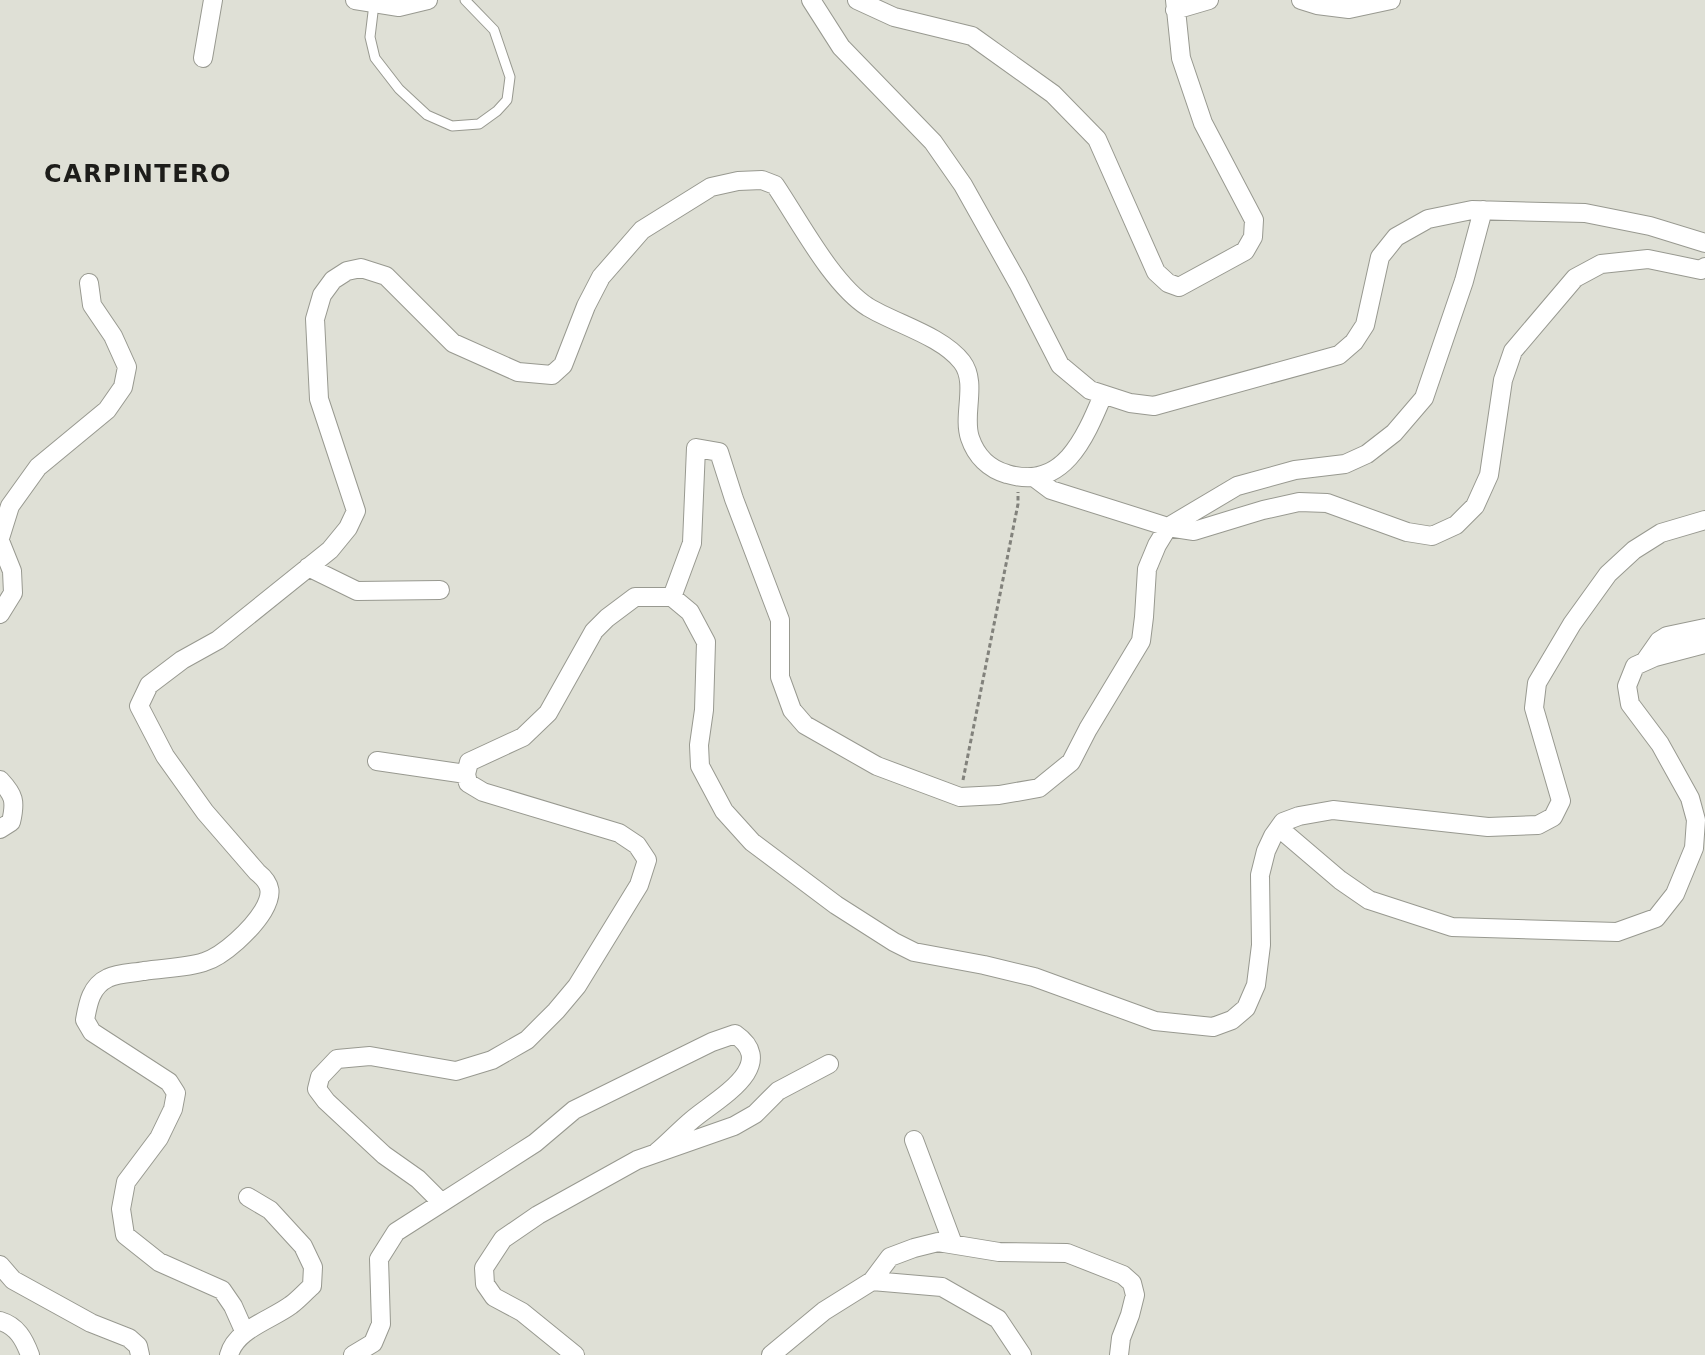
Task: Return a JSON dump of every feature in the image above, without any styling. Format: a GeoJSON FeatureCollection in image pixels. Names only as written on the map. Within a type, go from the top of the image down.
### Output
{"type":"FeatureCollection","features":[{"type":"Feature","properties":{"kind":"street"},"geometry":{"type":"LineString","coordinates":[[203,58],[213,0]]}},
{"type":"Feature","properties":{"kind":"street"},"geometry":{"type":"LineString","coordinates":[[355,0],[399,8],[428,0]]}},
{"type":"Feature","properties":{"kind":"street"},"geometry":{"type":"LineString","coordinates":[[811,0],[841,47],[933,142],[963,185],[1018,283],[1060,365],[1090,390],[1130,403],[1154,406],[1339,355],[1354,342],[1365,325],[1380,257],[1396,237],[1428,219],[1472,210],[1585,213],[1650,226],[1705,243]]}},
{"type":"Feature","properties":{"kind":"street"},"geometry":{"type":"LineString","coordinates":[[857,0],[894,17],[972,36],[1053,94],[1097,139],[1156,272],[1168,283],[1179,287],[1245,251],[1253,237],[1254,220],[1203,123],[1181,58],[1175,5],[1209,0]]}},
{"type":"Feature","properties":{"kind":"street"},"geometry":{"type":"LineString","coordinates":[[1301,0],[1317,5],[1349,9],[1391,0]]}},
{"type":"Feature","properties":{"kind":"street"},"geometry":{"type":"LineString","coordinates":[[245,1333],[233,1306],[222,1290],[159,1262],[125,1235],[121,1209],[126,1182],[159,1138],[173,1109],[177,1093],[169,1082],[92,1032],[85,1020],[88,1003],[96,985],[110,976],[205,962],[230,946],[256,922],[266,906],[270,889],[267,880],[257,872],[206,812],[165,756],[139,706],[149,685],[182,660],[218,640],[330,550],[348,528],[356,512],[319,399],[315,319],[322,295],[333,280],[347,271],[361,268],[386,276],[453,343],[519,372],[552,375],[563,365],[586,306],[601,277],[642,230],[711,187],[738,181],[762,180],[775,185],[840,284],[868,306],[938,342],[962,362],[968,377],[969,436],[980,457],[995,471],[1027,478],[1051,490],[1168,527],[1194,531],[1263,510],[1299,502],[1327,503],[1407,532],[1432,537],[1456,525],[1475,506],[1489,475],[1503,380],[1513,351],[1575,278],[1601,264],[1648,259],[1701,270],[1705,267]]}},
{"type":"Feature","properties":{"kind":"street"},"geometry":{"type":"LineString","coordinates":[[672,597],[692,543],[696,448],[719,452],[734,499],[780,620],[780,677],[792,710],[805,725],[877,766],[960,797],[999,795],[1039,788],[1071,762],[1140,641],[1147,569],[1168,527],[1237,486],[1295,470],[1345,464],[1367,454],[1394,433],[1424,398],[1464,281],[1483,210]]}},
{"type":"Feature","properties":{"kind":"street"},"geometry":{"type":"LineString","coordinates":[[0,615],[13,593],[12,571],[0,539],[10,506],[38,467],[107,410],[123,387],[127,368],[112,336],[92,305],[89,283]]}},
{"type":"Feature","properties":{"kind":"street"},"geometry":{"type":"LineString","coordinates":[[1027,478],[1041,477],[1068,461],[1088,430],[1103,395]]}},
{"type":"Feature","properties":{"kind":"street"},"geometry":{"type":"LineString","coordinates":[[441,1202],[418,1179],[384,1155],[326,1101],[317,1089],[320,1077],[337,1059],[370,1056],[456,1071],[492,1060],[527,1040],[577,986],[639,885],[647,860],[637,844],[619,832],[483,792],[468,783],[466,774],[469,762],[523,737],[548,713],[594,631],[635,597],[672,597],[690,612],[706,642],[704,710],[699,745],[700,766],[724,811],[752,842],[836,905],[914,952],[1034,977],[1155,1021],[1213,1027],[1232,1020],[1246,1008],[1256,985],[1261,945],[1260,875],[1266,851],[1283,822],[1299,816],[1333,810],[1488,827],[1538,825],[1553,816],[1561,801],[1534,708],[1537,683],[1572,624],[1608,574],[1634,550],[1661,533],[1705,520]]}},
{"type":"Feature","properties":{"kind":"street"},"geometry":{"type":"LineString","coordinates":[[308,567],[357,591],[440,590]]}},
{"type":"Feature","properties":{"kind":"street"},"geometry":{"type":"LineString","coordinates":[[1645,661],[1659,641],[1667,636],[1705,628]]}},
{"type":"Feature","properties":{"kind":"street"},"geometry":{"type":"LineString","coordinates":[[1279,828],[1340,880],[1369,900],[1452,927],[1617,932],[1656,918],[1676,894],[1694,848],[1696,820],[1690,798],[1660,744],[1630,705],[1627,686],[1635,666],[1655,657],[1705,644]]}},
{"type":"Feature","properties":{"kind":"street"},"geometry":{"type":"LineString","coordinates":[[377,761],[466,774]]}},
{"type":"Feature","properties":{"kind":"street"},"geometry":{"type":"LineString","coordinates":[[0,780],[12,794],[14,809],[11,822],[0,829]]}},
{"type":"Feature","properties":{"kind":"street"},"geometry":{"type":"LineString","coordinates":[[353,1355],[373,1343],[381,1324],[380,1259],[396,1232],[535,1143],[574,1110],[712,1042],[735,1034],[745,1041],[752,1057],[749,1070],[734,1088],[692,1119],[657,1152]]}},
{"type":"Feature","properties":{"kind":"street"},"geometry":{"type":"LineString","coordinates":[[575,1355],[522,1312],[494,1297],[485,1284],[484,1269],[503,1239],[538,1215],[637,1160],[734,1126],[755,1114],[778,1091],[829,1064]]}},
{"type":"Feature","properties":{"kind":"street"},"geometry":{"type":"LineString","coordinates":[[914,1140],[953,1244]]}},
{"type":"Feature","properties":{"kind":"street"},"geometry":{"type":"LineString","coordinates":[[229,1355],[232,1346],[245,1333],[290,1306],[312,1286],[313,1267],[303,1246],[270,1210],[248,1197]]}},
{"type":"Feature","properties":{"kind":"street"},"geometry":{"type":"LineString","coordinates":[[771,1355],[824,1311],[872,1281],[890,1257],[938,1242],[999,1252],[1067,1253],[1123,1275],[1132,1283],[1135,1295],[1121,1338],[1119,1355]]}},
{"type":"Feature","properties":{"kind":"street"},"geometry":{"type":"LineString","coordinates":[[0,1265],[13,1280],[91,1323],[129,1338],[138,1346],[140,1355]]}},
{"type":"Feature","properties":{"kind":"street"},"geometry":{"type":"LineString","coordinates":[[872,1281],[942,1287],[998,1319],[1022,1355]]}},
{"type":"Feature","properties":{"kind":"street"},"geometry":{"type":"LineString","coordinates":[[0,1320],[11,1324],[25,1343],[30,1355]]}},
{"type":"Feature","properties":{"kind":"lane"},"geometry":{"type":"LineString","coordinates":[[374,4],[370,37],[375,58],[399,89],[427,115],[452,126],[479,124],[497,111],[507,100],[510,77],[494,30],[465,0]]}},
{"type":"Feature","properties":{"kind":"path"},"geometry":{"type":"LineString","coordinates":[[960,797],[1018,504],[1027,478]]}},
{"type":"Feature","properties":{"kind":"district","name":"CARPINTERO"},"geometry":{"type":"Point","coordinates":[138,174]}}]}
